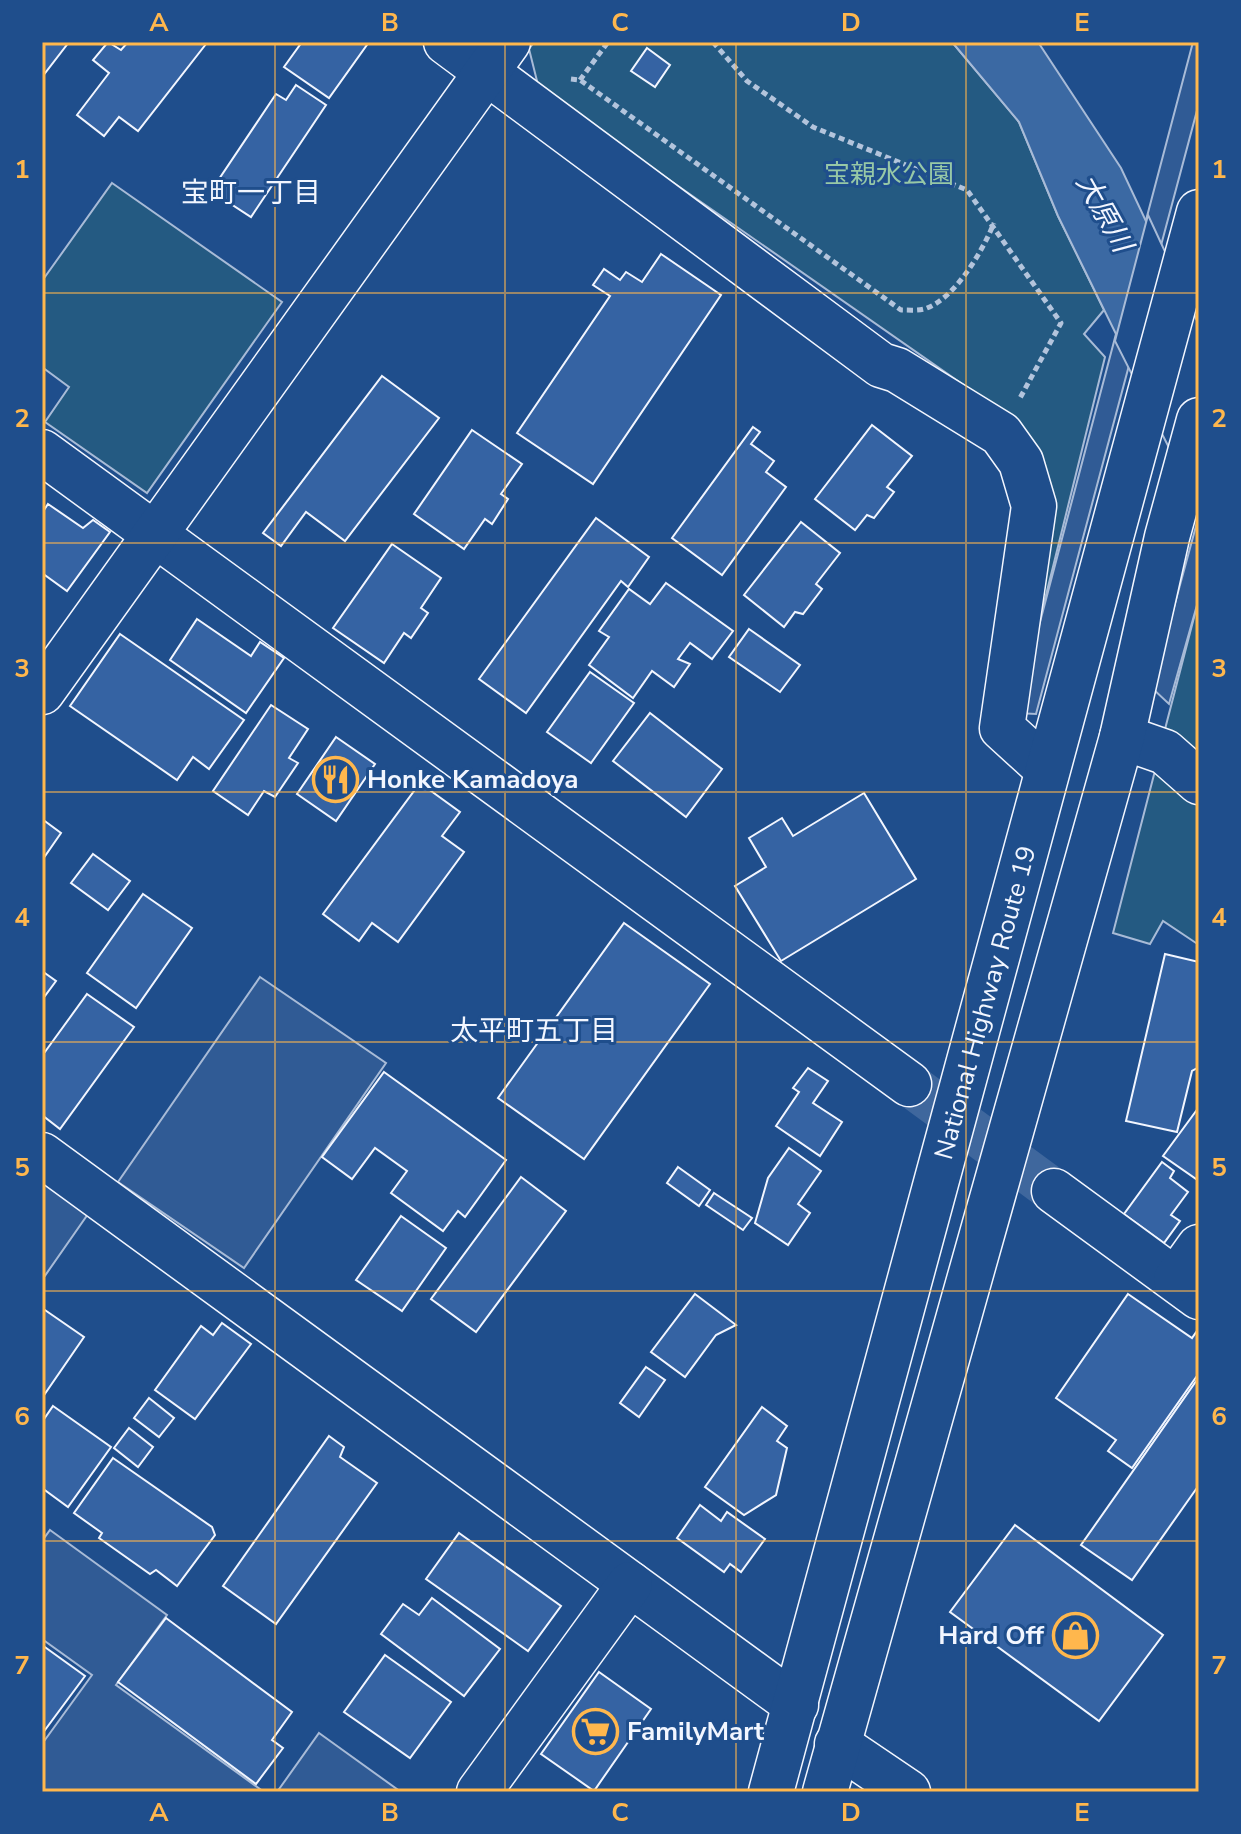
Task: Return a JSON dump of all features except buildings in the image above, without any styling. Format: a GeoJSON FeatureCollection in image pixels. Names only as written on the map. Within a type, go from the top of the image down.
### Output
{"type":"FeatureCollection","features":[{"type":"Feature","properties":{"kind":"main road"},"geometry":{"type":"LineString","coordinates":[[446,42],[497,57],[881,365],[897,370],[1001,434],[1021,462],[1034,506],[1002,728],[1047,769]]}},
{"type":"Feature","properties":{"kind":"main road"},"geometry":{"type":"LineString","coordinates":[[42,692],[497,57]]}},
{"type":"Feature","properties":{"kind":"main road","name":"National Highway Route 19"},"geometry":{"type":"LineString","coordinates":[[771,1792],[1199,212]]}},
{"type":"Feature","properties":{"kind":"main road"},"geometry":{"type":"LineString","coordinates":[[825,1792],[1122,737],[1167,537],[1199,420]]}},
{"type":"Feature","properties":{"kind":"main road"},"geometry":{"type":"LineString","coordinates":[[42,452],[909,1084]]}},
{"type":"Feature","properties":{"kind":"main road"},"geometry":{"type":"LineString","coordinates":[[1122,737],[1165,752],[1199,782]]}},
{"type":"Feature","properties":{"kind":"main road"},"geometry":{"type":"LineString","coordinates":[[42,1155],[796,1705]]}},
{"type":"Feature","properties":{"kind":"main road"},"geometry":{"type":"LineString","coordinates":[[1054,1191],[1191,1274]]}},
{"type":"Feature","properties":{"kind":"main road"},"geometry":{"type":"LineString","coordinates":[[479,1792],[630,1584]]}},
{"type":"Feature","properties":{"kind":"main road"},"geometry":{"type":"LineString","coordinates":[[837,1744],[908,1792]]}},
{"type":"Feature","properties":{"kind":"path"},"geometry":{"type":"LineString","coordinates":[[580,80],[608,42]]}},
{"type":"Feature","properties":{"kind":"path"},"geometry":{"type":"LineString","coordinates":[[713,42],[747,81],[813,127],[967,190],[994,223],[1061,323],[1001,434]]}},
{"type":"Feature","properties":{"kind":"path"},"geometry":{"type":"LineString","coordinates":[[564,79],[580,80],[901,310],[927,308],[955,286],[980,257],[994,223]]}},
{"type":"Feature","properties":{"kind":"green space","name":"宝親水公園"},"geometry":{"type":"Polygon","coordinates":[[[534,42],[952,42],[1019,122],[1058,216],[1104,310],[1084,334],[1105,357],[1020,700],[1021,425],[539,89],[529,49],[534,42]]]}},
{"type":"Feature","properties":{"kind":"green space"},"geometry":{"type":"Polygon","coordinates":[[[112,183],[282,302],[147,493],[45,422],[69,387],[42,367],[42,281],[112,183]]]}},
{"type":"Feature","properties":{"kind":"green space"},"geometry":{"type":"Polygon","coordinates":[[[1199,604],[1199,766],[1164,733],[1199,604]]]}},
{"type":"Feature","properties":{"kind":"green space"},"geometry":{"type":"Polygon","coordinates":[[[1157,763],[1199,801],[1199,945],[1163,921],[1150,944],[1113,933],[1157,763]]]}},
{"type":"Feature","properties":{"kind":"shaded area"},"geometry":{"type":"Polygon","coordinates":[[[1193,42],[1199,42],[1199,103],[1036,714],[1016,713],[1193,42]]]}},
{"type":"Feature","properties":{"kind":"shaded area"},"geometry":{"type":"Polygon","coordinates":[[[1199,515],[1199,598],[1169,704],[1152,688],[1199,515]]]}},
{"type":"Feature","properties":{"kind":"shaded area"},"geometry":{"type":"Polygon","coordinates":[[[260,977],[386,1063],[244,1268],[118,1182],[260,977]]]}},
{"type":"Feature","properties":{"kind":"shaded area"},"geometry":{"type":"Polygon","coordinates":[[[42,1182],[88,1214],[42,1280],[42,1182]]]}},
{"type":"Feature","properties":{"kind":"shaded area"},"geometry":{"type":"Polygon","coordinates":[[[50,1530],[167,1615],[116,1685],[264,1792],[42,1792],[42,1744],[92,1675],[42,1639],[42,1541],[50,1530]]]}},
{"type":"Feature","properties":{"kind":"shaded area"},"geometry":{"type":"Polygon","coordinates":[[[319,1733],[401,1792],[277,1792],[319,1733]]]}},
{"type":"Feature","properties":{"kind":"water","name":"大原川"},"geometry":{"type":"Polygon","coordinates":[[[952,42],[1038,42],[1121,168],[1199,334],[1199,503],[1058,216],[1019,122],[952,42]]]}},
{"type":"Feature","properties":{"kind":"pier"},"geometry":{"type":"Polygon","coordinates":[[[1148,215],[1199,325],[1199,507],[1115,341],[1148,215]]]}},
{"type":"Feature","properties":{"kind":"tunnel"},"geometry":{"type":"LineString","coordinates":[[909,1084],[1054,1191]]}},
{"type":"Feature","properties":{"kind":"place","name":"Honke Kamadoya"},"geometry":{"type":"Point","coordinates":[336,779]}},
{"type":"Feature","properties":{"kind":"place","name":"Hard Off"},"geometry":{"type":"Point","coordinates":[1075,1635]}},
{"type":"Feature","properties":{"kind":"place","name":"FamilyMart"},"geometry":{"type":"Point","coordinates":[596,1731]}},
{"type":"Feature","properties":{"kind":"district","name":"宝町一丁目"},"geometry":{"type":"Point","coordinates":[251,193]}},
{"type":"Feature","properties":{"kind":"district","name":"太平町五丁目"},"geometry":{"type":"Point","coordinates":[534,1031]}}]}
